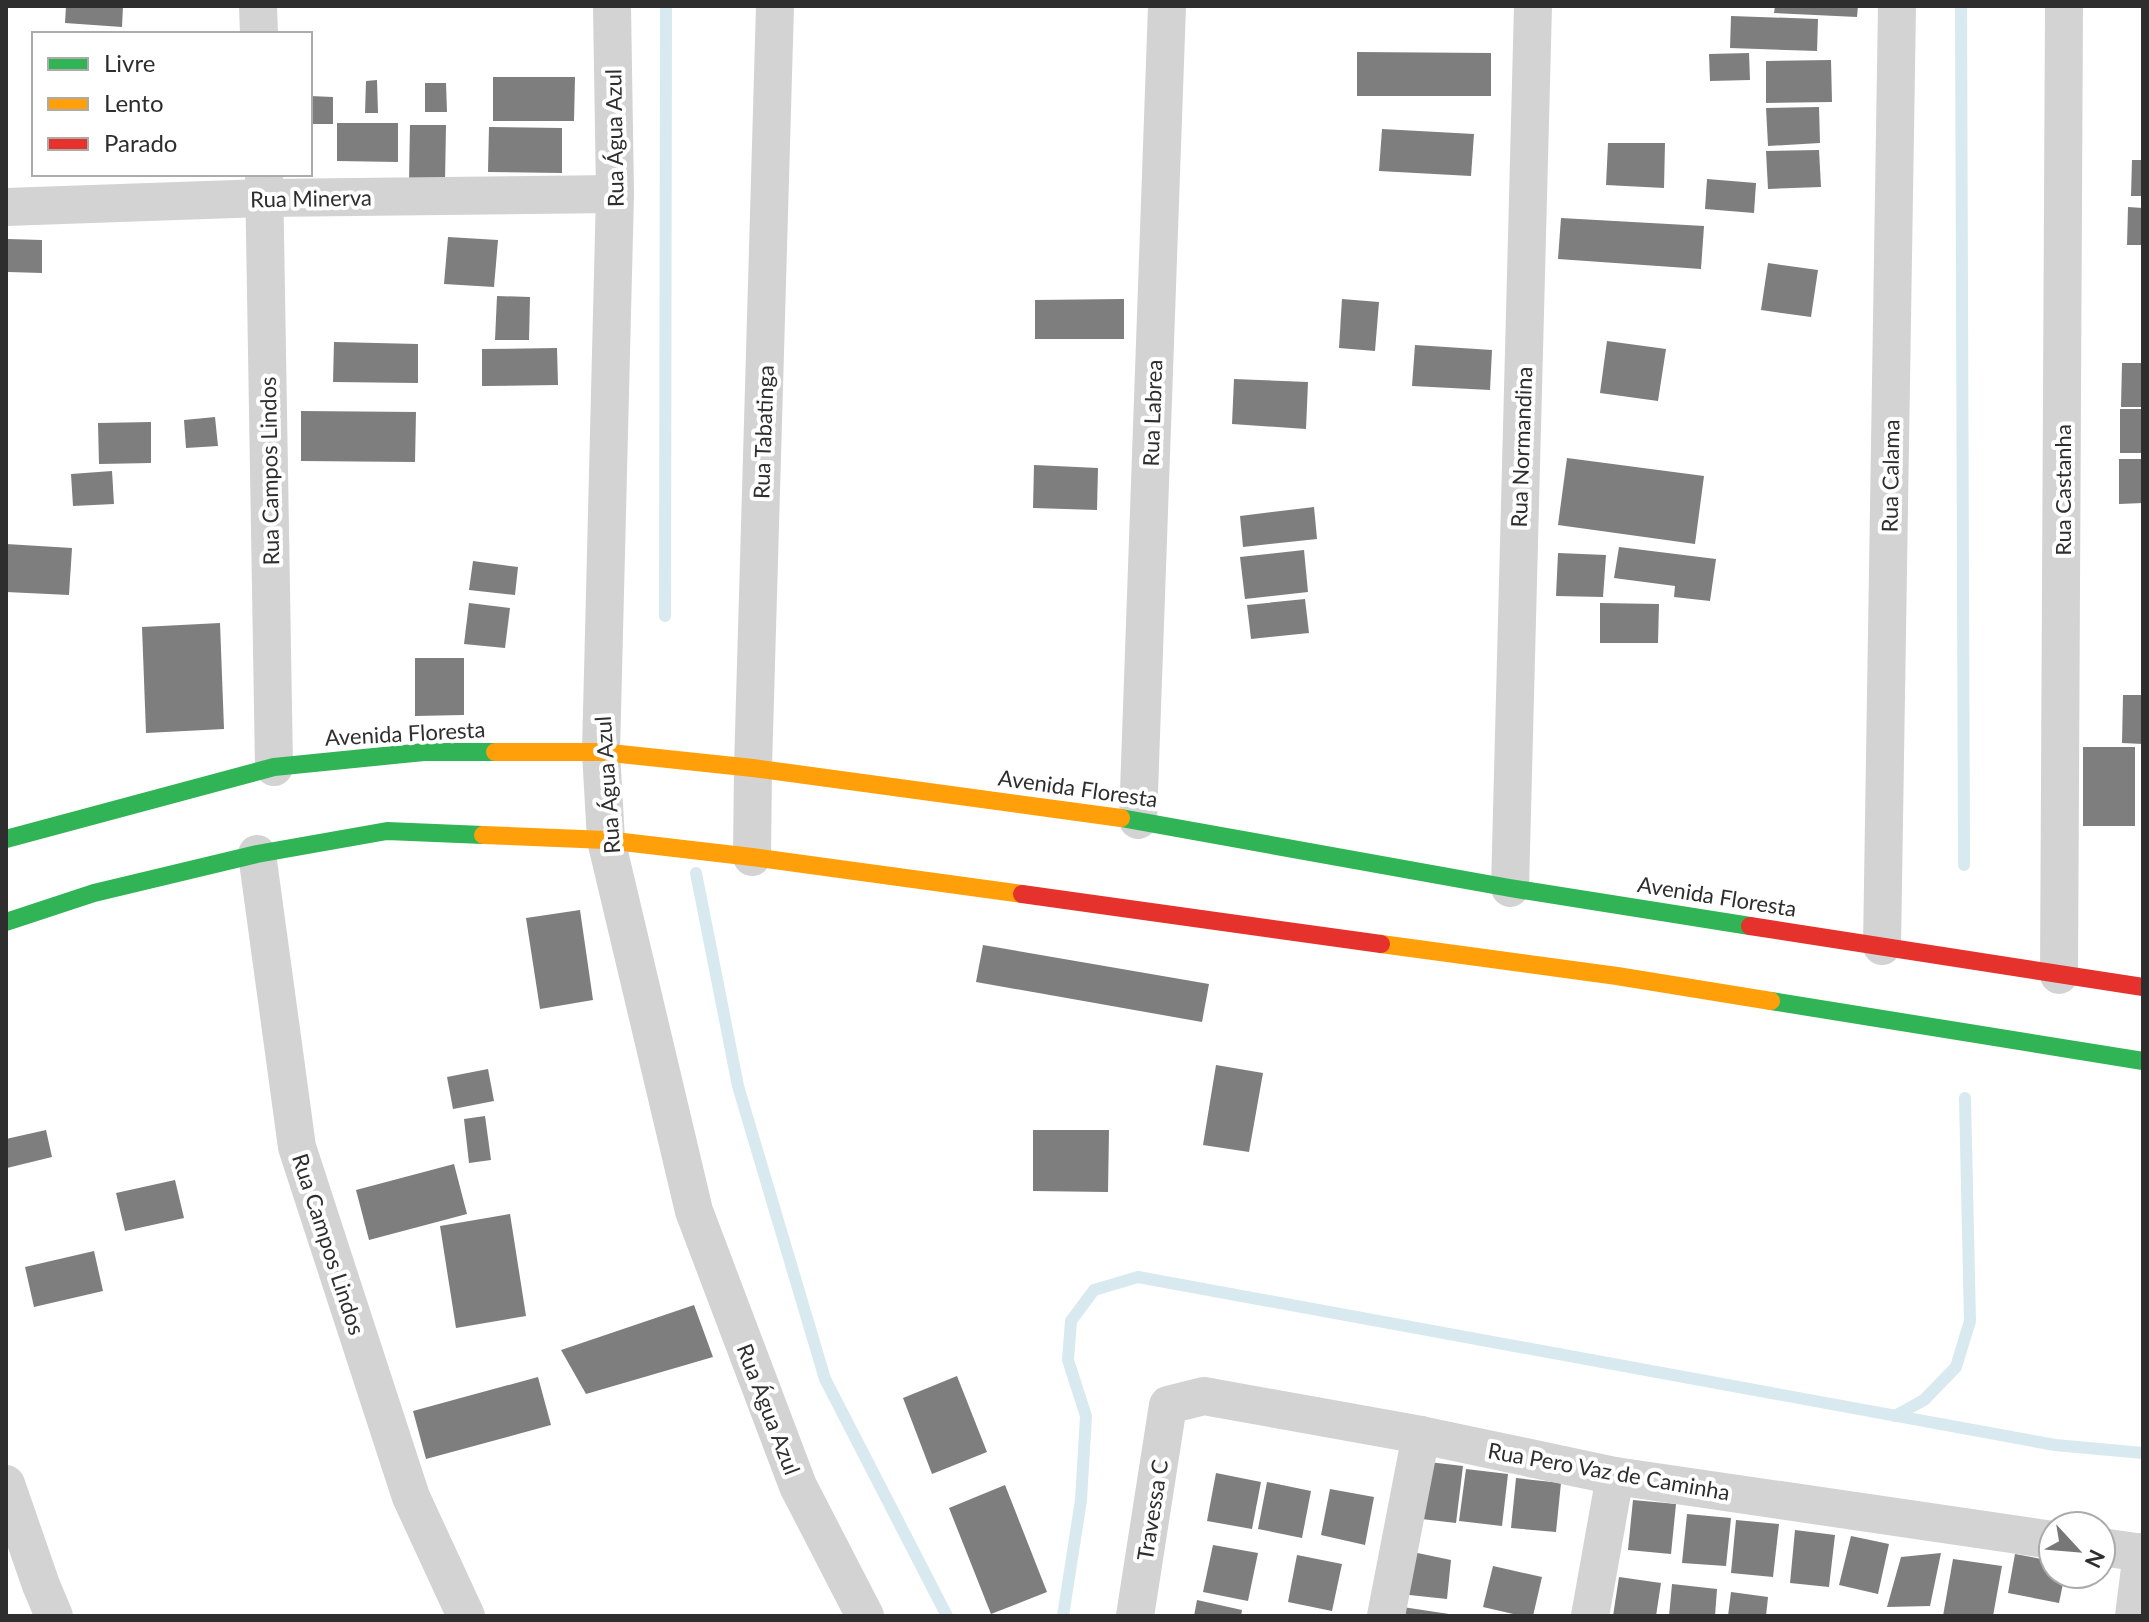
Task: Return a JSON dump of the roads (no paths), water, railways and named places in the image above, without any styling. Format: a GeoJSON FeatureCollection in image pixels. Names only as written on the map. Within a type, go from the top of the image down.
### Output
{"type":"FeatureCollection","features":[{"type":"Feature","properties":{"kind":"street"},"geometry":{"type":"LineString","coordinates":[[258,6],[259,32]]}},
{"type":"Feature","properties":{"kind":"street","name":"Rua Água Azul"},"geometry":{"type":"LineString","coordinates":[[612,6],[615,194],[601,752],[606,840],[694,1211],[798,1486],[865,1616]]}},
{"type":"Feature","properties":{"kind":"street","name":"Rua Tabatinga"},"geometry":{"type":"LineString","coordinates":[[752,857],[775,6]]}},
{"type":"Feature","properties":{"kind":"street","name":"Rua Labrea"},"geometry":{"type":"LineString","coordinates":[[1138,820],[1167,6]]}},
{"type":"Feature","properties":{"kind":"street","name":"Rua Normandina"},"geometry":{"type":"LineString","coordinates":[[1510,888],[1533,6]]}},
{"type":"Feature","properties":{"kind":"street","name":"Rua Calama"},"geometry":{"type":"LineString","coordinates":[[1882,946],[1897,6]]}},
{"type":"Feature","properties":{"kind":"street","name":"Rua Castanha"},"geometry":{"type":"LineString","coordinates":[[2059,975],[2064,6]]}},
{"type":"Feature","properties":{"kind":"street","name":"Rua Minerva"},"geometry":{"type":"LineString","coordinates":[[6,207],[264,186],[615,194]]}},
{"type":"Feature","properties":{"kind":"street","name":"Rua Campos Lindos"},"geometry":{"type":"LineString","coordinates":[[264,186],[274,767]]}},
{"type":"Feature","properties":{"kind":"street","name":"Avenida Floresta"},"geometry":{"type":"LineString","coordinates":[[6,839],[274,767],[424,752],[601,752],[753,768],[1138,820],[1510,888],[2143,987]]}},
{"type":"Feature","properties":{"kind":"street"},"geometry":{"type":"LineString","coordinates":[[6,922],[94,893],[257,854],[387,831],[606,840],[752,857],[1617,976],[2143,1061]]}},
{"type":"Feature","properties":{"kind":"street","name":"Rua Campos Lindos"},"geometry":{"type":"LineString","coordinates":[[257,854],[297,1147],[411,1497],[466,1616]]}},
{"type":"Feature","properties":{"kind":"street","name":"Rua Pero Vaz de Caminha"},"geometry":{"type":"LineString","coordinates":[[1168,1405],[1204,1396],[1421,1435],[1615,1476],[2037,1538]]}},
{"type":"Feature","properties":{"kind":"street","name":"Travessa C"},"geometry":{"type":"LineString","coordinates":[[1135,1616],[1168,1405]]}},
{"type":"Feature","properties":{"kind":"street"},"geometry":{"type":"LineString","coordinates":[[1386,1616],[1421,1435]]}},
{"type":"Feature","properties":{"kind":"street"},"geometry":{"type":"LineString","coordinates":[[1590,1616],[1615,1476]]}},
{"type":"Feature","properties":{"kind":"street"},"geometry":{"type":"LineString","coordinates":[[6,1484],[54,1616]]}},
{"type":"Feature","properties":{"kind":"street"},"geometry":{"type":"LineString","coordinates":[[2117,1549],[2142,1552],[2134,1616]]}},
{"type":"Feature","properties":{"kind":"waterway"},"geometry":{"type":"LineString","coordinates":[[665,616],[666,6]]}},
{"type":"Feature","properties":{"kind":"waterway"},"geometry":{"type":"LineString","coordinates":[[1961,6],[1964,865]]}},
{"type":"Feature","properties":{"kind":"waterway"},"geometry":{"type":"LineString","coordinates":[[696,873],[738,1086],[825,1379],[947,1616]]}},
{"type":"Feature","properties":{"kind":"waterway"},"geometry":{"type":"LineString","coordinates":[[1895,1416],[1924,1400],[1956,1367],[1970,1321],[1965,1098]]}},
{"type":"Feature","properties":{"kind":"waterway"},"geometry":{"type":"LineString","coordinates":[[1063,1616],[1081,1500],[1086,1416],[1068,1360],[1071,1321],[1094,1290],[1138,1277],[2055,1445],[2143,1453]]}}]}
